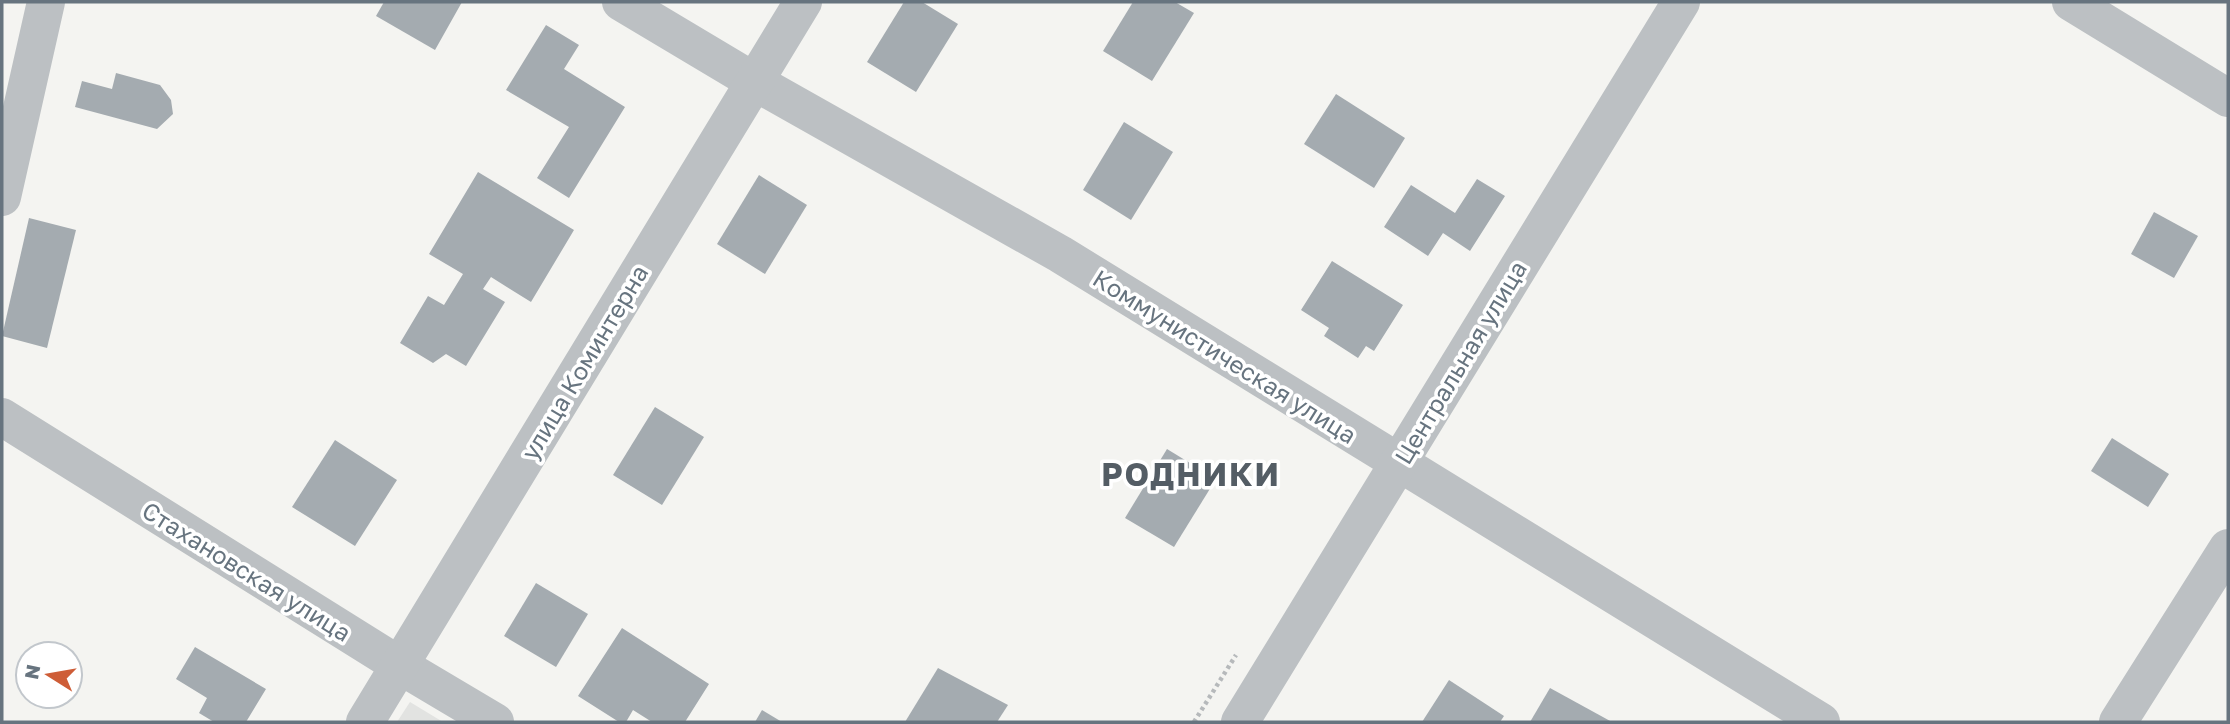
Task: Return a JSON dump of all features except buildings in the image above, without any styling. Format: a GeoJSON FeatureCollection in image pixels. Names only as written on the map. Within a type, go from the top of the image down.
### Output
{"type":"FeatureCollection","features":[{"type":"Feature","properties":{"kind":"street"},"geometry":{"type":"LineString","coordinates":[[2,197],[46,2]]}},
{"type":"Feature","properties":{"kind":"street","name":"Коммунистическая улица"},"geometry":{"type":"LineString","coordinates":[[621,2],[755,82],[1060,254],[1821,722]]}},
{"type":"Feature","properties":{"kind":"street","name":"улица Коминтерна"},"geometry":{"type":"LineString","coordinates":[[365,722],[803,2]]}},
{"type":"Feature","properties":{"kind":"street","name":"Центральная улица"},"geometry":{"type":"LineString","coordinates":[[1240,722],[1681,2]]}},
{"type":"Feature","properties":{"kind":"street"},"geometry":{"type":"LineString","coordinates":[[2071,2],[2228,98]]}},
{"type":"Feature","properties":{"kind":"street","name":"Стахановская улица"},"geometry":{"type":"LineString","coordinates":[[2,417],[495,722]]}},
{"type":"Feature","properties":{"kind":"street"},"geometry":{"type":"LineString","coordinates":[[2118,722],[2228,548]]}},
{"type":"Feature","properties":{"kind":"shaded area"},"geometry":{"type":"Polygon","coordinates":[[[410,702],[443,722],[397,722],[410,702]]]}},
{"type":"Feature","properties":{"kind":"district","name":"РОДНИКИ"},"geometry":{"type":"Point","coordinates":[1191,474]}}]}
